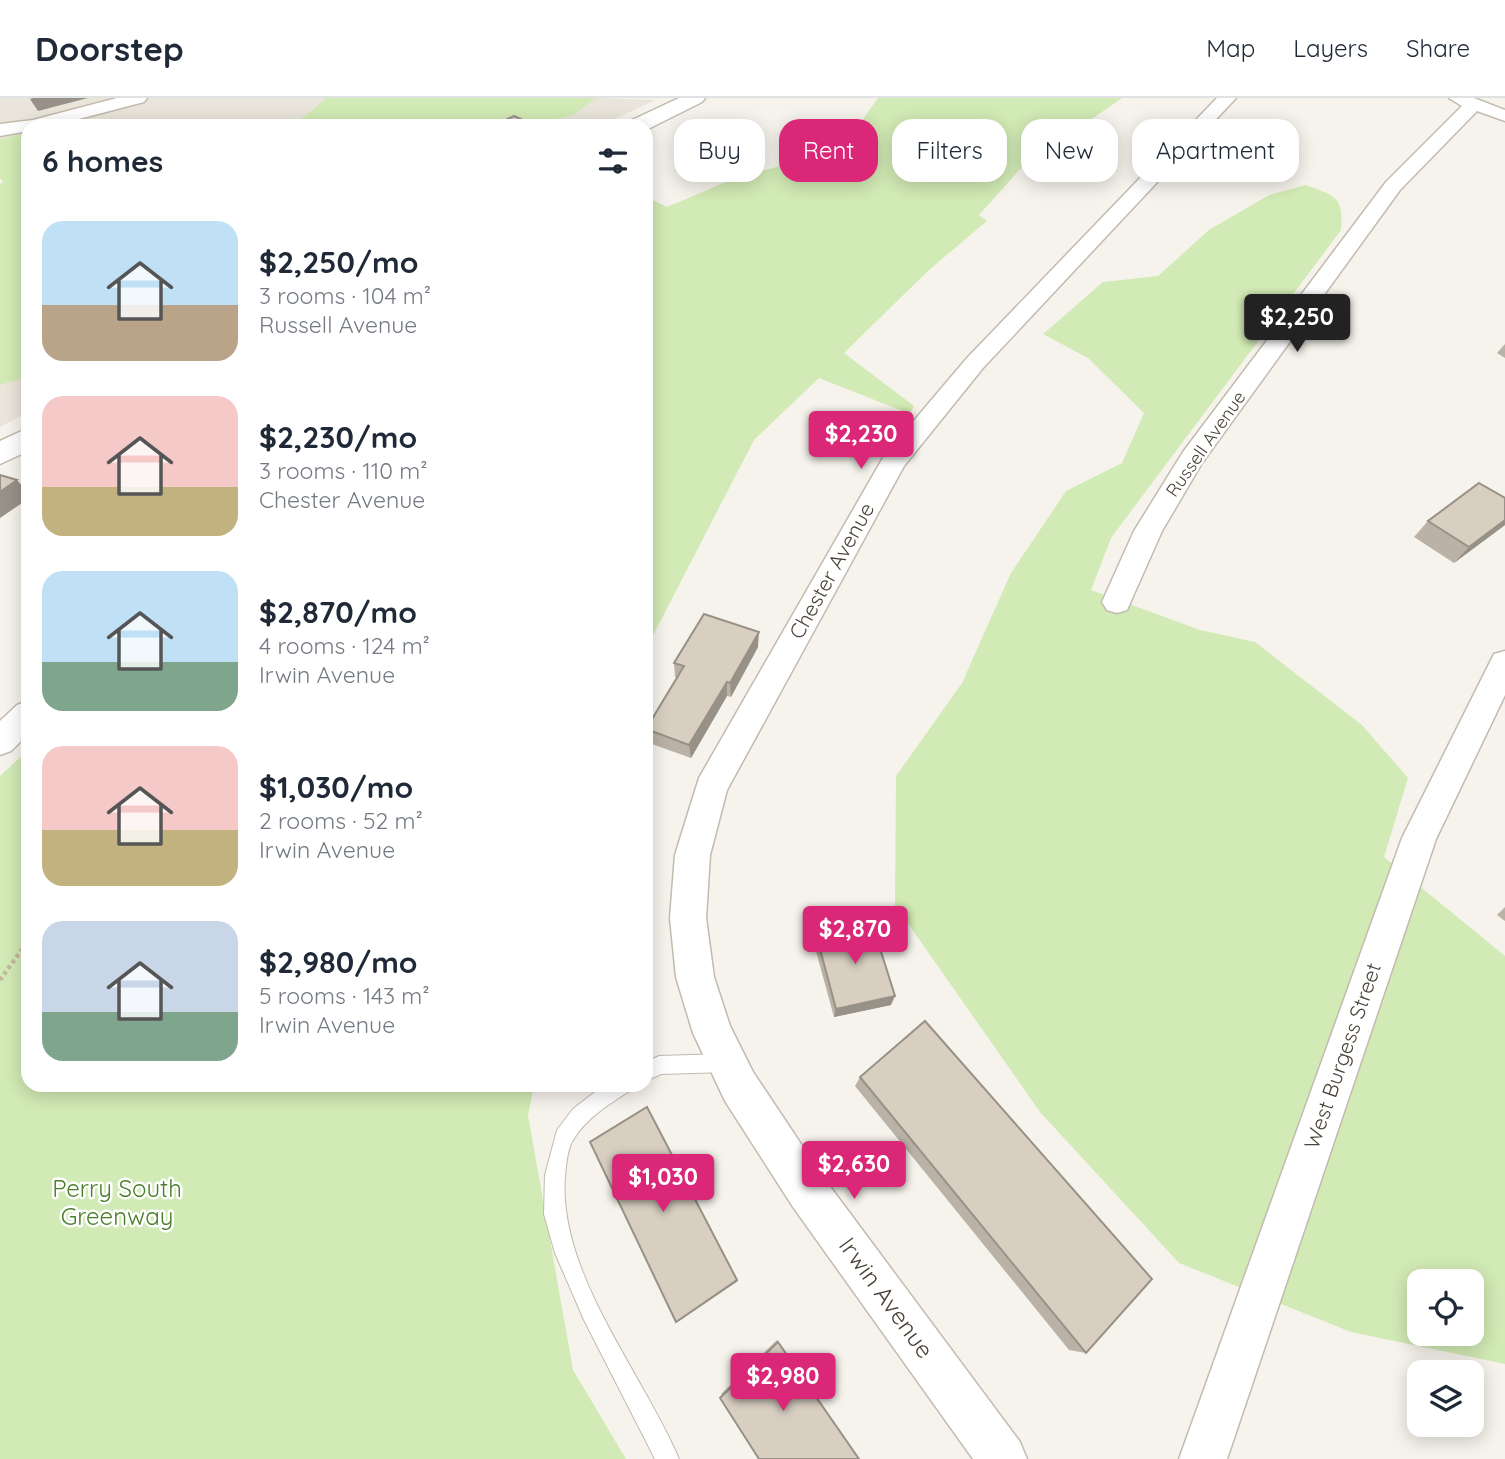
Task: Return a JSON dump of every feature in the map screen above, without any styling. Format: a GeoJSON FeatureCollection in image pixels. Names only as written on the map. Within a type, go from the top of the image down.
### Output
{"type":"FeatureCollection","features":[{"type":"Feature","properties":{"kind":"street"},"geometry":{"type":"LineString","coordinates":[[49,119],[138,98]]}},
{"type":"Feature","properties":{"kind":"street"},"geometry":{"type":"LineString","coordinates":[[652,119],[695,98]]}},
{"type":"Feature","properties":{"kind":"street","name":"Chester Avenue"},"geometry":{"type":"LineString","coordinates":[[689,945],[686,906],[689,865],[697,825],[711,788],[893,462],[975,363],[1227,98]]}},
{"type":"Feature","properties":{"kind":"street"},"geometry":{"type":"LineString","coordinates":[[1466,101],[1505,116]]}},
{"type":"Feature","properties":{"kind":"street","name":"Russell Avenue"},"geometry":{"type":"LineString","coordinates":[[1117,602],[1148,531],[1192,458],[1393,186],[1466,101]]}},
{"type":"Feature","properties":{"kind":"street"},"geometry":{"type":"LineString","coordinates":[[0,110],[6,129]]}},
{"type":"Feature","properties":{"kind":"street"},"geometry":{"type":"LineString","coordinates":[[0,454],[21,442]]}},
{"type":"Feature","properties":{"kind":"street","name":"West Burgess Street"},"geometry":{"type":"LineString","coordinates":[[1203,1459],[1419,838],[1505,663]]}},
{"type":"Feature","properties":{"kind":"street"},"geometry":{"type":"LineString","coordinates":[[0,741],[21,722]]}},
{"type":"Feature","properties":{"kind":"street","name":"Irwin Avenue"},"geometry":{"type":"LineString","coordinates":[[689,945],[696,984],[708,1024],[726,1063],[784,1159],[1003,1459]]}},
{"type":"Feature","properties":{"kind":"lane"},"geometry":{"type":"LineString","coordinates":[[653,1068],[659,1065],[726,1063]]}},
{"type":"Feature","properties":{"kind":"lane"},"geometry":{"type":"LineString","coordinates":[[610,1092],[598,1100],[567,1131],[555,1168],[555,1220],[587,1301],[667,1459]]}},
{"type":"Feature","properties":{"kind":"path"},"geometry":{"type":"LineString","coordinates":[[0,980],[21,951]]}},
{"type":"Feature","properties":{"kind":"shaded area"},"geometry":{"type":"Polygon","coordinates":[[[0,98],[326,98],[299,119],[21,119],[21,134],[0,139],[0,98]]]}},
{"type":"Feature","properties":{"kind":"shaded area"},"geometry":{"type":"Polygon","coordinates":[[[595,98],[655,100],[615,119],[557,119],[595,98]]]}},
{"type":"Feature","properties":{"kind":"shaded area"},"geometry":{"type":"Polygon","coordinates":[[[21,379],[21,416],[0,427],[0,385],[21,379]]]}},
{"type":"Feature","properties":{"kind":"green space"},"geometry":{"type":"Polygon","coordinates":[[[326,98],[595,98],[575,114],[558,119],[299,119],[326,98]]]}},
{"type":"Feature","properties":{"kind":"green space"},"geometry":{"type":"Polygon","coordinates":[[[878,98],[1122,98],[1092,119],[1021,119],[1021,168],[979,215],[987,221],[929,270],[844,353],[914,406],[910,414],[819,378],[754,440],[653,635],[653,200],[667,207],[726,182],[765,182],[765,170],[779,166],[779,182],[878,182],[878,119],[863,119],[878,98]]]}},
{"type":"Feature","properties":{"kind":"green space"},"geometry":{"type":"Polygon","coordinates":[[[21,134],[21,379],[0,385],[0,184],[3,182],[0,178],[0,139],[21,134]]]}},
{"type":"Feature","properties":{"kind":"green space"},"geometry":{"type":"Polygon","coordinates":[[[1306,185],[1331,195],[1341,210],[1341,230],[1111,538],[1091,590],[1200,630],[1255,642],[1362,725],[1408,778],[1384,857],[1505,956],[1505,1364],[1418,1346],[1484,1346],[1484,1269],[1407,1269],[1407,1344],[1351,1332],[1179,1263],[1040,1112],[895,905],[896,776],[962,683],[1011,573],[1066,491],[1122,463],[1144,413],[1088,358],[1043,334],[1103,282],[1158,276],[1209,230],[1269,195],[1306,185]]]}},
{"type":"Feature","properties":{"kind":"green space","name":"Perry South Greenway"},"geometry":{"type":"Polygon","coordinates":[[[21,756],[21,1092],[533,1092],[528,1115],[573,1370],[626,1459],[0,1459],[0,776],[21,756]]]}},
{"type":"Feature","properties":{"kind":"building"},"geometry":{"type":"Polygon","coordinates":[[[0,475],[17,480],[0,492],[0,475]]]}},
{"type":"Feature","properties":{"kind":"building"},"geometry":{"type":"Polygon","coordinates":[[[1479,483],[1505,498],[1505,520],[1469,547],[1428,521],[1479,483]]]}},
{"type":"Feature","properties":{"kind":"building"},"geometry":{"type":"Polygon","coordinates":[[[704,614],[759,632],[730,683],[727,682],[689,745],[653,732],[653,717],[684,666],[674,663],[704,614]]]}},
{"type":"Feature","properties":{"kind":"building"},"geometry":{"type":"Polygon","coordinates":[[[872,923],[895,996],[836,1009],[816,934],[872,923]]]}},
{"type":"Feature","properties":{"kind":"building"},"geometry":{"type":"Polygon","coordinates":[[[925,1021],[1152,1279],[1086,1353],[860,1077],[925,1021]]]}},
{"type":"Feature","properties":{"kind":"building"},"geometry":{"type":"Polygon","coordinates":[[[647,1107],[737,1280],[676,1322],[590,1142],[647,1107]]]}},
{"type":"Feature","properties":{"kind":"building"},"geometry":{"type":"Polygon","coordinates":[[[778,1342],[859,1459],[759,1459],[720,1398],[778,1342]]]}}]}
